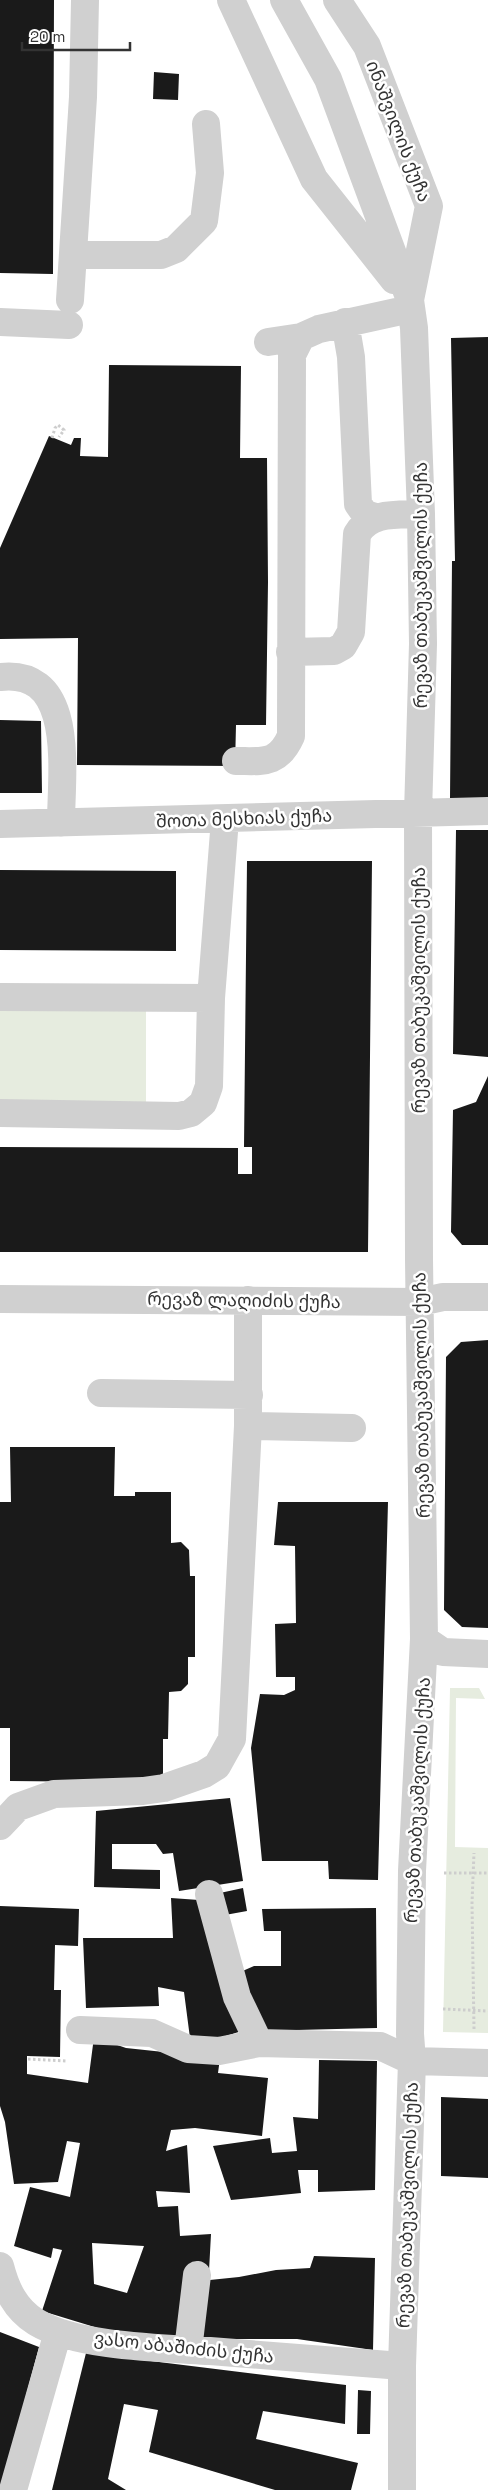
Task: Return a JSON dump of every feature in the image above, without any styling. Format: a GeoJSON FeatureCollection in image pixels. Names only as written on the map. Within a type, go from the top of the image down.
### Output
{"type":"FeatureCollection","features":[{"type":"Feature","properties":{"kind":"street"},"geometry":{"type":"LineString","coordinates":[[0,322],[69,312],[83,98],[85,0]]}},
{"type":"Feature","properties":{"kind":"street"},"geometry":{"type":"LineString","coordinates":[[231,0],[314,179],[410,304]]}},
{"type":"Feature","properties":{"kind":"street"},"geometry":{"type":"LineString","coordinates":[[284,0],[328,79],[410,304]]}},
{"type":"Feature","properties":{"kind":"street","name":"ინაშვილის ქუჩა"},"geometry":{"type":"LineString","coordinates":[[337,0],[367,46],[429,206],[410,304]]}},
{"type":"Feature","properties":{"kind":"street"},"geometry":{"type":"LineString","coordinates":[[73,255],[161,255],[176,249],[204,221],[210,173],[206,124]]}},
{"type":"Feature","properties":{"kind":"street"},"geometry":{"type":"LineString","coordinates":[[268,342],[300,337],[319,329],[410,304]]}},
{"type":"Feature","properties":{"kind":"street","name":"რევაზ თაბუკაშვილის ქუჩა"},"geometry":{"type":"LineString","coordinates":[[402,2490],[402,2366],[412,2061],[410,2034],[412,1871],[424,1639],[420,1302],[418,813],[423,644],[421,514],[414,328],[410,304]]}},
{"type":"Feature","properties":{"kind":"street"},"geometry":{"type":"LineString","coordinates":[[346,322],[351,356],[358,504],[365,514],[375,517],[421,514]]}},
{"type":"Feature","properties":{"kind":"street"},"geometry":{"type":"LineString","coordinates":[[236,761],[270,760],[285,750],[291,736],[292,356],[300,337]]}},
{"type":"Feature","properties":{"kind":"street"},"geometry":{"type":"LineString","coordinates":[[290,652],[334,650],[343,646],[350,632],[357,534],[362,524],[375,517]]}},
{"type":"Feature","properties":{"kind":"street"},"geometry":{"type":"LineString","coordinates":[[0,677],[16,675],[42,686],[54,703],[61,739],[61,823]]}},
{"type":"Feature","properties":{"kind":"street","name":"შოთა მესხიას ქუჩა"},"geometry":{"type":"LineString","coordinates":[[0,824],[488,811]]}},
{"type":"Feature","properties":{"kind":"street"},"geometry":{"type":"LineString","coordinates":[[0,1113],[179,1116],[191,1114],[203,1103],[209,1086],[212,998],[225,819]]}},
{"type":"Feature","properties":{"kind":"street"},"geometry":{"type":"LineString","coordinates":[[0,997],[212,998]]}},
{"type":"Feature","properties":{"kind":"street","name":"რევაზ ლაღიძის ქუჩა"},"geometry":{"type":"LineString","coordinates":[[0,1298],[420,1302],[443,1297],[488,1297]]}},
{"type":"Feature","properties":{"kind":"street"},"geometry":{"type":"LineString","coordinates":[[0,1826],[18,1807],[54,1794],[143,1791],[164,1788],[204,1774],[217,1766],[232,1739],[248,1426],[248,1300]]}},
{"type":"Feature","properties":{"kind":"street"},"geometry":{"type":"LineString","coordinates":[[101,1393],[248,1395]]}},
{"type":"Feature","properties":{"kind":"street"},"geometry":{"type":"LineString","coordinates":[[248,1426],[352,1428]]}},
{"type":"Feature","properties":{"kind":"street"},"geometry":{"type":"LineString","coordinates":[[424,1639],[443,1652],[488,1654]]}},
{"type":"Feature","properties":{"kind":"street"},"geometry":{"type":"LineString","coordinates":[[209,1894],[238,1997],[259,2043]]}},
{"type":"Feature","properties":{"kind":"street"},"geometry":{"type":"LineString","coordinates":[[80,2030],[152,2033],[188,2049],[220,2051],[259,2043],[380,2046],[412,2061],[488,2063]]}},
{"type":"Feature","properties":{"kind":"street"},"geometry":{"type":"LineString","coordinates":[[188,2350],[197,2276]]}},
{"type":"Feature","properties":{"kind":"street","name":"ვასო აბაშიძის ქუჩა"},"geometry":{"type":"LineString","coordinates":[[2,2278],[16,2306],[35,2322],[58,2332],[114,2344],[402,2366]]}},
{"type":"Feature","properties":{"kind":"street"},"geometry":{"type":"LineString","coordinates":[[13,2490],[58,2332]]}},
{"type":"Feature","properties":{"kind":"path"},"geometry":{"type":"LineString","coordinates":[[52,438],[58,425],[64,430],[59,437]]}},
{"type":"Feature","properties":{"kind":"path"},"geometry":{"type":"LineString","coordinates":[[474,1853],[474,2030]]}},
{"type":"Feature","properties":{"kind":"path"},"geometry":{"type":"LineString","coordinates":[[446,1872],[488,1872]]}},
{"type":"Feature","properties":{"kind":"path"},"geometry":{"type":"LineString","coordinates":[[444,2010],[488,2011]]}},
{"type":"Feature","properties":{"kind":"shaded area"},"geometry":{"type":"Polygon","coordinates":[[[0,1006],[146,1007],[146,1102],[0,1101],[0,1006]]]}},
{"type":"Feature","properties":{"kind":"shaded area"},"geometry":{"type":"Polygon","coordinates":[[[450,1688],[479,1688],[485,1699],[456,1698],[455,1847],[488,1848],[488,2033],[443,2032],[450,1688]]]}},
{"type":"Feature","properties":{"kind":"building"},"geometry":{"type":"Polygon","coordinates":[[[0,0],[54,0],[53,274],[0,273],[0,0]]]}},
{"type":"Feature","properties":{"kind":"building"},"geometry":{"type":"Polygon","coordinates":[[[154,72],[179,74],[178,100],[153,99],[154,72]]]}},
{"type":"Feature","properties":{"kind":"building"},"geometry":{"type":"Polygon","coordinates":[[[488,337],[488,800],[450,800],[452,561],[455,561],[451,338],[488,337]]]}},
{"type":"Feature","properties":{"kind":"building"},"geometry":{"type":"Polygon","coordinates":[[[109,365],[241,366],[240,458],[267,458],[266,725],[236,725],[235,766],[77,765],[78,638],[0,639],[0,548],[49,436],[71,445],[74,438],[81,438],[80,456],[108,457],[109,365]]]}},
{"type":"Feature","properties":{"kind":"building"},"geometry":{"type":"Polygon","coordinates":[[[0,720],[41,721],[42,793],[0,793],[0,720]]]}},
{"type":"Feature","properties":{"kind":"building"},"geometry":{"type":"Polygon","coordinates":[[[456,830],[488,830],[488,1057],[453,1054],[456,830]]]}},
{"type":"Feature","properties":{"kind":"building"},"geometry":{"type":"Polygon","coordinates":[[[247,861],[372,861],[368,1252],[0,1252],[0,1147],[238,1148],[238,1174],[252,1174],[252,1147],[244,1147],[247,861]]]}},
{"type":"Feature","properties":{"kind":"building"},"geometry":{"type":"Polygon","coordinates":[[[0,870],[176,871],[176,951],[0,950],[0,870]]]}},
{"type":"Feature","properties":{"kind":"building"},"geometry":{"type":"Polygon","coordinates":[[[488,1076],[488,1245],[462,1245],[451,1232],[453,1110],[476,1102],[488,1076]]]}},
{"type":"Feature","properties":{"kind":"building"},"geometry":{"type":"Polygon","coordinates":[[[488,1340],[488,1628],[462,1627],[444,1610],[446,1357],[461,1342],[488,1340]]]}},
{"type":"Feature","properties":{"kind":"building"},"geometry":{"type":"Polygon","coordinates":[[[10,1447],[115,1447],[114,1496],[135,1496],[135,1492],[171,1492],[171,1543],[181,1542],[189,1550],[190,1576],[195,1576],[195,1657],[188,1657],[188,1684],[181,1691],[169,1692],[168,1739],[163,1739],[163,1778],[114,1778],[114,1782],[10,1781],[10,1728],[0,1728],[0,1502],[11,1502],[10,1447]]]}},
{"type":"Feature","properties":{"kind":"building"},"geometry":{"type":"Polygon","coordinates":[[[278,1502],[388,1502],[378,1880],[329,1879],[328,1861],[262,1861],[251,1748],[260,1694],[284,1695],[295,1690],[295,1677],[276,1677],[275,1624],[296,1623],[295,1546],[274,1545],[278,1502]]]}},
{"type":"Feature","properties":{"kind":"building"},"geometry":{"type":"Polygon","coordinates":[[[230,1798],[243,1881],[179,1891],[173,1853],[163,1854],[156,1844],[112,1844],[112,1869],[160,1870],[160,1889],[94,1887],[96,1811],[230,1798]]]}},
{"type":"Feature","properties":{"kind":"building"},"geometry":{"type":"Polygon","coordinates":[[[243,1888],[247,1911],[225,1915],[220,1893],[243,1888]]]}},
{"type":"Feature","properties":{"kind":"building"},"geometry":{"type":"Polygon","coordinates":[[[171,1898],[199,1900],[245,2030],[213,2040],[190,2038],[184,1992],[158,1987],[159,2006],[86,2008],[83,1938],[173,1938],[171,1898]]]}},
{"type":"Feature","properties":{"kind":"building"},"geometry":{"type":"Polygon","coordinates":[[[0,1906],[79,1909],[78,1946],[55,1945],[54,1990],[61,1990],[60,2057],[27,2056],[27,2074],[88,2083],[94,2037],[126,2048],[220,2058],[218,2073],[268,2078],[262,2136],[195,2128],[171,2130],[166,2151],[187,2145],[190,2193],[156,2191],[158,2207],[178,2206],[180,2236],[211,2234],[209,2271],[186,2340],[124,2336],[42,2311],[62,2250],[53,2248],[51,2258],[14,2246],[30,2187],[70,2197],[80,2143],[67,2141],[58,2182],[14,2184],[5,2122],[0,2106],[0,1906]],[[92,2243],[94,2284],[127,2293],[144,2246],[92,2243]]]}},
{"type":"Feature","properties":{"kind":"building"},"geometry":{"type":"Polygon","coordinates":[[[376,1908],[377,2028],[296,2030],[270,2037],[238,1973],[254,1966],[281,1966],[281,1931],[264,1931],[262,1909],[376,1908]]]}},
{"type":"Feature","properties":{"kind":"building"},"geometry":{"type":"Polygon","coordinates":[[[319,2060],[377,2061],[375,2190],[318,2192],[318,2170],[298,2170],[301,2193],[231,2200],[213,2146],[270,2138],[272,2153],[297,2151],[293,2117],[318,2119],[319,2060]]]}},
{"type":"Feature","properties":{"kind":"building"},"geometry":{"type":"Polygon","coordinates":[[[441,2097],[488,2099],[488,2178],[441,2176],[441,2097]]]}},
{"type":"Feature","properties":{"kind":"building"},"geometry":{"type":"Polygon","coordinates":[[[314,2256],[375,2258],[373,2350],[297,2339],[200,2339],[200,2281],[239,2277],[276,2270],[310,2268],[314,2256]]]}},
{"type":"Feature","properties":{"kind":"building"},"geometry":{"type":"Polygon","coordinates":[[[0,2332],[39,2347],[1,2489],[0,2489],[0,2332]]]}},
{"type":"Feature","properties":{"kind":"building"},"geometry":{"type":"Polygon","coordinates":[[[86,2353],[346,2385],[345,2424],[263,2411],[256,2439],[358,2463],[351,2490],[275,2490],[149,2452],[158,2410],[124,2404],[108,2479],[126,2490],[52,2490],[86,2353]]]}},
{"type":"Feature","properties":{"kind":"building"},"geometry":{"type":"Polygon","coordinates":[[[358,2390],[371,2391],[370,2434],[357,2434],[358,2390]]]}}]}
